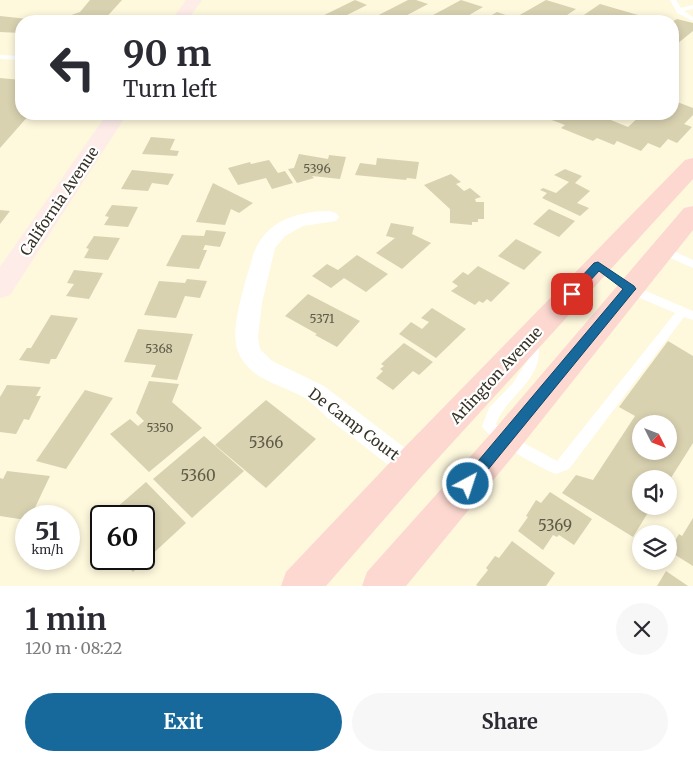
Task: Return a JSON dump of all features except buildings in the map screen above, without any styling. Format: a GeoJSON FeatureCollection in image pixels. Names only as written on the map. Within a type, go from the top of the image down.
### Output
{"type":"FeatureCollection","features":[{"type":"Feature","properties":{"kind":"main road"},"geometry":{"type":"LineString","coordinates":[[183,15],[194,0]]}},
{"type":"Feature","properties":{"kind":"main road","name":"California Avenue"},"geometry":{"type":"LineString","coordinates":[[0,288],[113,120]]}},
{"type":"Feature","properties":{"kind":"main road","name":"Arlington Avenue"},"geometry":{"type":"LineString","coordinates":[[300,586],[693,165]]}},
{"type":"Feature","properties":{"kind":"main road"},"geometry":{"type":"LineString","coordinates":[[381,586],[506,440],[693,214]]}},
{"type":"Feature","properties":{"kind":"street","name":"De Camp Court"},"geometry":{"type":"LineString","coordinates":[[329,217],[312,217],[296,220],[280,230],[264,248],[247,328],[247,345],[257,361],[279,376],[308,388],[410,466]]}},
{"type":"Feature","properties":{"kind":"lane"},"geometry":{"type":"LineString","coordinates":[[673,0],[679,12],[693,19]]}},
{"type":"Feature","properties":{"kind":"lane"},"geometry":{"type":"LineString","coordinates":[[679,12],[693,7]]}},
{"type":"Feature","properties":{"kind":"lane"},"geometry":{"type":"LineString","coordinates":[[0,57],[15,58]]}},
{"type":"Feature","properties":{"kind":"lane"},"geometry":{"type":"LineString","coordinates":[[663,250],[693,264]]}},
{"type":"Feature","properties":{"kind":"lane"},"geometry":{"type":"LineString","coordinates":[[532,336],[533,362],[517,387],[494,412],[489,426],[506,440],[556,468],[564,465],[688,314],[630,289],[598,265]]}},
{"type":"Feature","properties":{"kind":"route"},"geometry":{"type":"LineString","coordinates":[[468,484],[630,289],[598,265],[572,294]]}}]}
